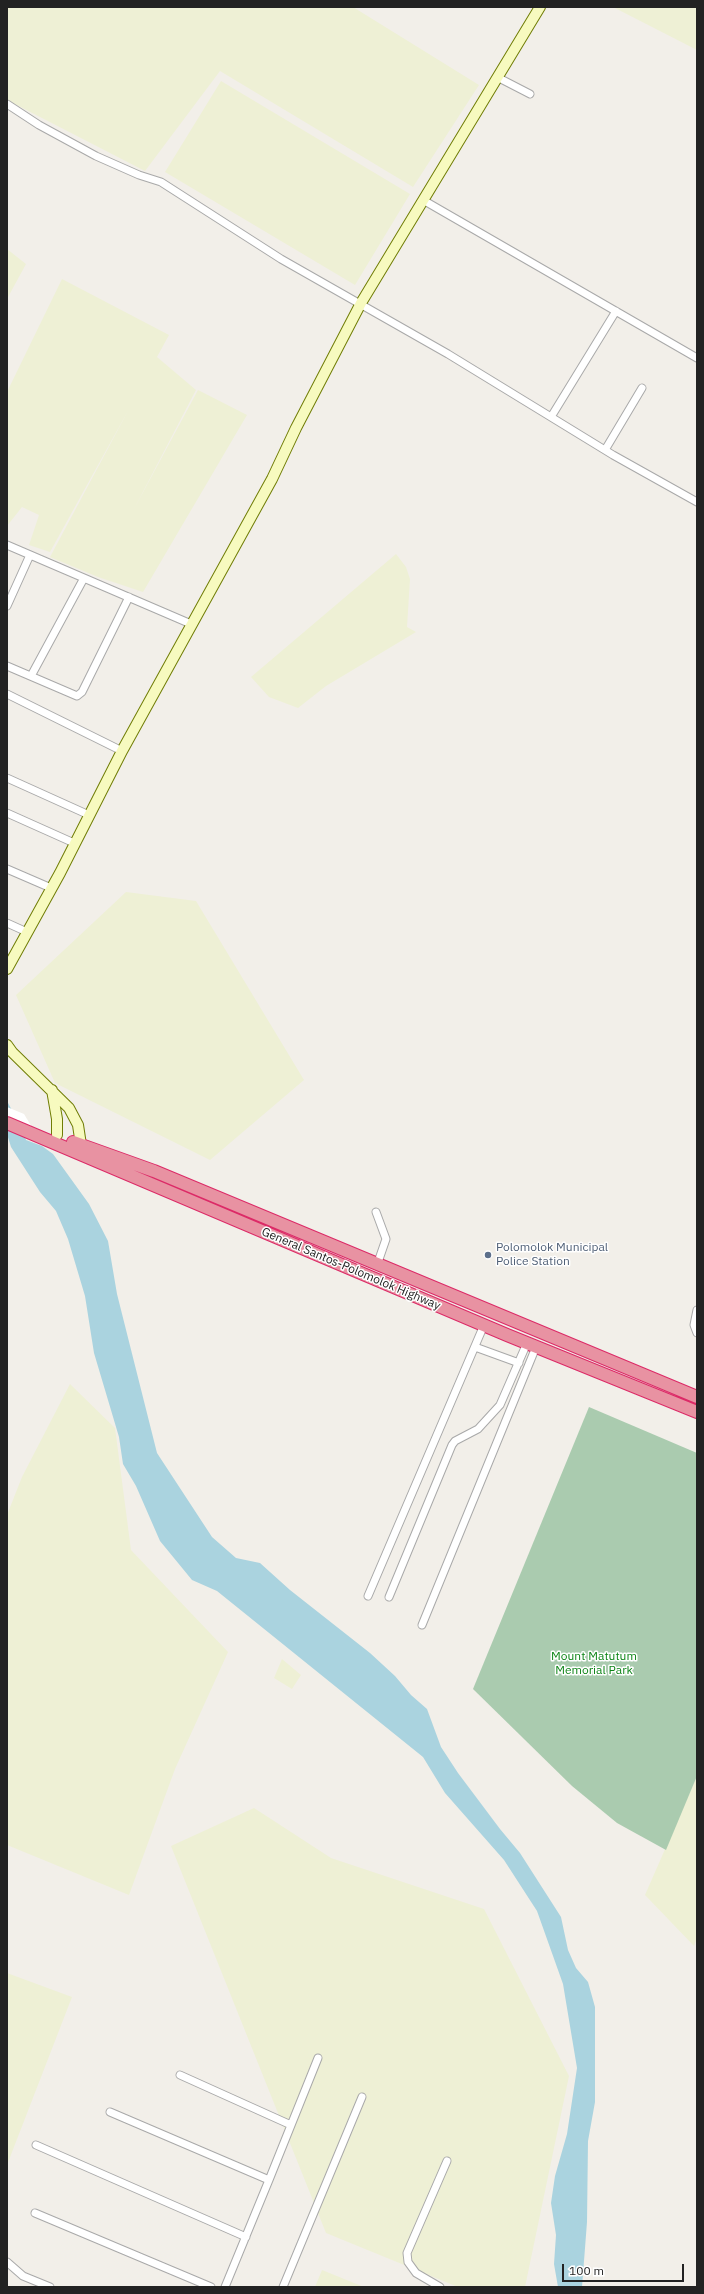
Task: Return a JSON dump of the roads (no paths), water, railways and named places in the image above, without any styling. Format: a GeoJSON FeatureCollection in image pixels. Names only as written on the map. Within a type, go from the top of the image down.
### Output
{"type":"FeatureCollection","features":[{"type":"Feature","properties":{"kind":"highway"},"geometry":{"type":"LineString","coordinates":[[7,1115],[34,1130],[57,1135],[154,1171],[697,1397]]}},
{"type":"Feature","properties":{"kind":"highway","name":"General Santos-Polomolok Highway"},"geometry":{"type":"LineString","coordinates":[[7,1122],[34,1130],[531,1345],[697,1412]]}},
{"type":"Feature","properties":{"kind":"street"},"geometry":{"type":"LineString","coordinates":[[7,969],[122,751],[272,479],[296,428],[361,303],[540,7]]}},
{"type":"Feature","properties":{"kind":"street"},"geometry":{"type":"LineString","coordinates":[[497,77],[530,94]]}},
{"type":"Feature","properties":{"kind":"street"},"geometry":{"type":"LineString","coordinates":[[7,104],[39,125],[96,156],[139,175],[161,182],[281,259],[361,303],[448,354],[605,450],[697,502]]}},
{"type":"Feature","properties":{"kind":"street"},"geometry":{"type":"LineString","coordinates":[[423,200],[697,358]]}},
{"type":"Feature","properties":{"kind":"street"},"geometry":{"type":"LineString","coordinates":[[551,417],[616,311]]}},
{"type":"Feature","properties":{"kind":"street"},"geometry":{"type":"LineString","coordinates":[[605,450],[642,388]]}},
{"type":"Feature","properties":{"kind":"street"},"geometry":{"type":"LineString","coordinates":[[7,545],[191,624]]}},
{"type":"Feature","properties":{"kind":"street"},"geometry":{"type":"LineString","coordinates":[[7,606],[30,555]]}},
{"type":"Feature","properties":{"kind":"street"},"geometry":{"type":"LineString","coordinates":[[31,676],[84,578]]}},
{"type":"Feature","properties":{"kind":"street"},"geometry":{"type":"LineString","coordinates":[[7,666],[75,696],[80,694],[129,597]]}},
{"type":"Feature","properties":{"kind":"street"},"geometry":{"type":"LineString","coordinates":[[7,694],[122,751]]}},
{"type":"Feature","properties":{"kind":"street"},"geometry":{"type":"LineString","coordinates":[[7,778],[89,815]]}},
{"type":"Feature","properties":{"kind":"street"},"geometry":{"type":"LineString","coordinates":[[7,813],[74,844]]}},
{"type":"Feature","properties":{"kind":"street"},"geometry":{"type":"LineString","coordinates":[[7,869],[51,888]]}},
{"type":"Feature","properties":{"kind":"street"},"geometry":{"type":"LineString","coordinates":[[7,923],[27,932]]}},
{"type":"Feature","properties":{"kind":"street"},"geometry":{"type":"LineString","coordinates":[[7,1044],[12,1052],[52,1090],[74,1116],[80,1131],[81,1145]]}},
{"type":"Feature","properties":{"kind":"street"},"geometry":{"type":"LineString","coordinates":[[52,1090],[57,1135]]}},
{"type":"Feature","properties":{"kind":"street"},"geometry":{"type":"LineString","coordinates":[[376,1212],[386,1239],[377,1265]]}},
{"type":"Feature","properties":{"kind":"street"},"geometry":{"type":"LineString","coordinates":[[697,1310],[694,1325],[697,1333]]}},
{"type":"Feature","properties":{"kind":"street"},"geometry":{"type":"LineString","coordinates":[[368,1596],[484,1325]]}},
{"type":"Feature","properties":{"kind":"street"},"geometry":{"type":"LineString","coordinates":[[389,1597],[452,1445],[455,1441],[478,1429],[500,1405],[519,1363],[531,1345]]}},
{"type":"Feature","properties":{"kind":"street"},"geometry":{"type":"LineString","coordinates":[[422,1625],[531,1345]]}},
{"type":"Feature","properties":{"kind":"street"},"geometry":{"type":"LineString","coordinates":[[475,1347],[519,1363]]}},
{"type":"Feature","properties":{"kind":"street"},"geometry":{"type":"LineString","coordinates":[[225,2287],[318,2058]]}},
{"type":"Feature","properties":{"kind":"street"},"geometry":{"type":"LineString","coordinates":[[180,2075],[291,2125]]}},
{"type":"Feature","properties":{"kind":"street"},"geometry":{"type":"LineString","coordinates":[[283,2287],[362,2097]]}},
{"type":"Feature","properties":{"kind":"street"},"geometry":{"type":"LineString","coordinates":[[110,2112],[269,2180]]}},
{"type":"Feature","properties":{"kind":"street"},"geometry":{"type":"LineString","coordinates":[[36,2144],[246,2237]]}},
{"type":"Feature","properties":{"kind":"street"},"geometry":{"type":"LineString","coordinates":[[440,2287],[416,2273],[408,2262],[407,2253],[446,2161]]}},
{"type":"Feature","properties":{"kind":"street"},"geometry":{"type":"LineString","coordinates":[[36,2213],[211,2287]]}},
{"type":"Feature","properties":{"kind":"street"},"geometry":{"type":"LineString","coordinates":[[7,2262],[23,2276],[50,2287]]}},
{"type":"Feature","properties":{"kind":"water"},"geometry":{"type":"Polygon","coordinates":[[[7,1101],[22,1129],[26,1140],[42,1146],[53,1154],[89,1204],[108,1241],[117,1294],[157,1453],[212,1537],[236,1558],[260,1563],[290,1590],[370,1653],[395,1676],[411,1695],[427,1709],[441,1747],[458,1773],[520,1853],[561,1917],[568,1950],[576,1968],[588,1982],[595,2007],[595,2102],[588,2141],[587,2222],[582,2287],[558,2287],[554,2264],[556,2235],[551,2203],[555,2176],[567,2134],[577,2068],[563,1984],[537,1911],[504,1860],[445,1793],[423,1757],[217,1591],[192,1580],[160,1541],[136,1486],[123,1464],[119,1437],[94,1353],[85,1296],[68,1239],[56,1211],[40,1192],[11,1147],[7,1134],[7,1101]]]}},
{"type":"Feature","properties":{"kind":"place","name":"Polomolok Municipal Police Station"},"geometry":{"type":"Point","coordinates":[488,1255]}},
{"type":"Feature","properties":{"kind":"park label","name":"Mount Matutum Memorial Park"},"geometry":{"type":"Point","coordinates":[594,1664]}}]}
